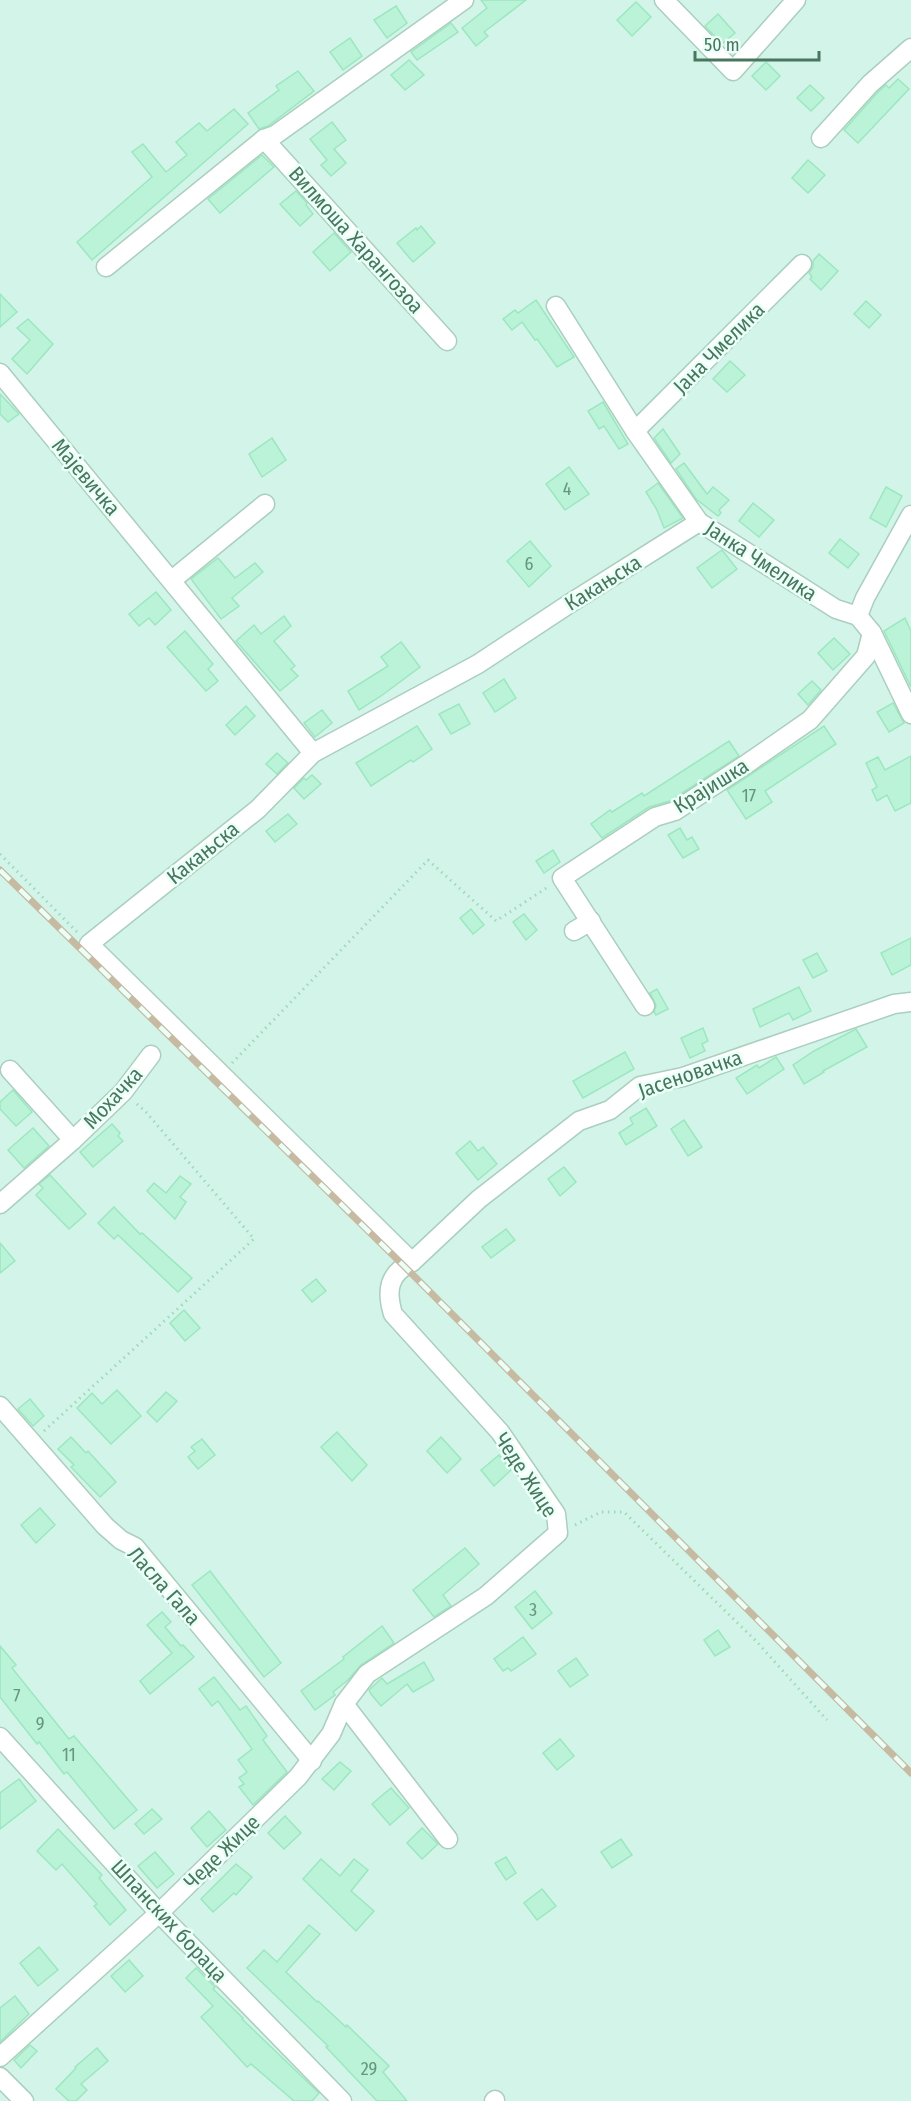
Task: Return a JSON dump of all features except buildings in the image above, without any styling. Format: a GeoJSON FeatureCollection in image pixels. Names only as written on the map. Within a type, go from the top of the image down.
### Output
{"type":"FeatureCollection","features":[{"type":"Feature","properties":{"kind":"street"},"geometry":{"type":"LineString","coordinates":[[106,267],[264,140],[275,135],[464,0]]}},
{"type":"Feature","properties":{"kind":"street"},"geometry":{"type":"LineString","coordinates":[[664,0],[733,71],[796,0]]}},
{"type":"Feature","properties":{"kind":"street"},"geometry":{"type":"LineString","coordinates":[[821,138],[870,84],[911,48]]}},
{"type":"Feature","properties":{"kind":"street","name":"Вилмоша Харангозоа"},"geometry":{"type":"LineString","coordinates":[[264,140],[447,340]]}},
{"type":"Feature","properties":{"kind":"street","name":"Јана Чмелика"},"geometry":{"type":"LineString","coordinates":[[635,431],[802,264]]}},
{"type":"Feature","properties":{"kind":"street","name":"Јанка Чмелика"},"geometry":{"type":"LineString","coordinates":[[556,306],[635,431],[699,522],[836,609],[858,616],[872,633],[911,714]]}},
{"type":"Feature","properties":{"kind":"street","name":"Мајевичка"},"geometry":{"type":"LineString","coordinates":[[0,374],[313,753]]}},
{"type":"Feature","properties":{"kind":"street"},"geometry":{"type":"LineString","coordinates":[[172,580],[265,504]]}},
{"type":"Feature","properties":{"kind":"street"},"geometry":{"type":"LineString","coordinates":[[858,616],[865,598],[911,515]]}},
{"type":"Feature","properties":{"kind":"street","name":"Какањска"},"geometry":{"type":"LineString","coordinates":[[89,944],[258,809],[313,753],[478,664],[699,522]]}},
{"type":"Feature","properties":{"kind":"street","name":"Крајишка"},"geometry":{"type":"LineString","coordinates":[[562,878],[655,817],[675,811],[810,720],[866,656],[872,633]]}},
{"type":"Feature","properties":{"kind":"street"},"geometry":{"type":"LineString","coordinates":[[562,878],[645,1006]]}},
{"type":"Feature","properties":{"kind":"street"},"geometry":{"type":"LineString","coordinates":[[574,931],[591,921]]}},
{"type":"Feature","properties":{"kind":"street"},"geometry":{"type":"LineString","coordinates":[[89,944],[412,1262]]}},
{"type":"Feature","properties":{"kind":"street","name":"Јасеновачка"},"geometry":{"type":"LineString","coordinates":[[412,1262],[479,1199],[579,1120],[610,1110],[640,1086],[683,1077],[894,1004],[911,1002]]}},
{"type":"Feature","properties":{"kind":"street","name":"Мохачка"},"geometry":{"type":"LineString","coordinates":[[0,1204],[73,1140],[123,1092],[152,1055]]}},
{"type":"Feature","properties":{"kind":"street","name":"Мохачка"},"geometry":{"type":"LineString","coordinates":[[10,1070],[73,1140]]}},
{"type":"Feature","properties":{"kind":"street","name":"Чеде Жице"},"geometry":{"type":"LineString","coordinates":[[0,2057],[159,1913],[312,1761],[331,1734],[344,1704],[367,1674],[486,1596],[558,1533],[556,1514],[500,1432],[393,1314],[388,1297],[390,1286],[395,1275],[412,1262]]}},
{"type":"Feature","properties":{"kind":"street","name":"Ласла Гала"},"geometry":{"type":"LineString","coordinates":[[3,1417],[32,1442],[105,1526],[121,1540],[135,1547],[312,1761]]}},
{"type":"Feature","properties":{"kind":"street"},"geometry":{"type":"LineString","coordinates":[[344,1704],[448,1839]]}},
{"type":"Feature","properties":{"kind":"street","name":"Шпанских бораца"},"geometry":{"type":"LineString","coordinates":[[0,1737],[159,1913],[342,2101]]}},
{"type":"Feature","properties":{"kind":"street"},"geometry":{"type":"LineString","coordinates":[[0,2077],[24,2101]]}},
{"type":"Feature","properties":{"kind":"path"},"geometry":{"type":"LineString","coordinates":[[0,854],[89,944]]}},
{"type":"Feature","properties":{"kind":"path"},"geometry":{"type":"LineString","coordinates":[[221,1074],[428,860],[496,921],[562,878]]}},
{"type":"Feature","properties":{"kind":"path"},"geometry":{"type":"LineString","coordinates":[[32,1442],[254,1239],[146,1112],[123,1092]]}},
{"type":"Feature","properties":{"kind":"path"},"geometry":{"type":"LineString","coordinates":[[558,1533],[601,1512],[624,1512],[756,1641],[827,1720]]}},
{"type":"Feature","properties":{"kind":"shaded area"},"geometry":{"type":"Polygon","coordinates":[[[0,0],[911,0],[911,2101],[0,2101],[0,0]]]}},
{"type":"Feature","properties":{"kind":"railway"},"geometry":{"type":"LineString","coordinates":[[0,870],[404,1266],[911,1773]]}}]}
